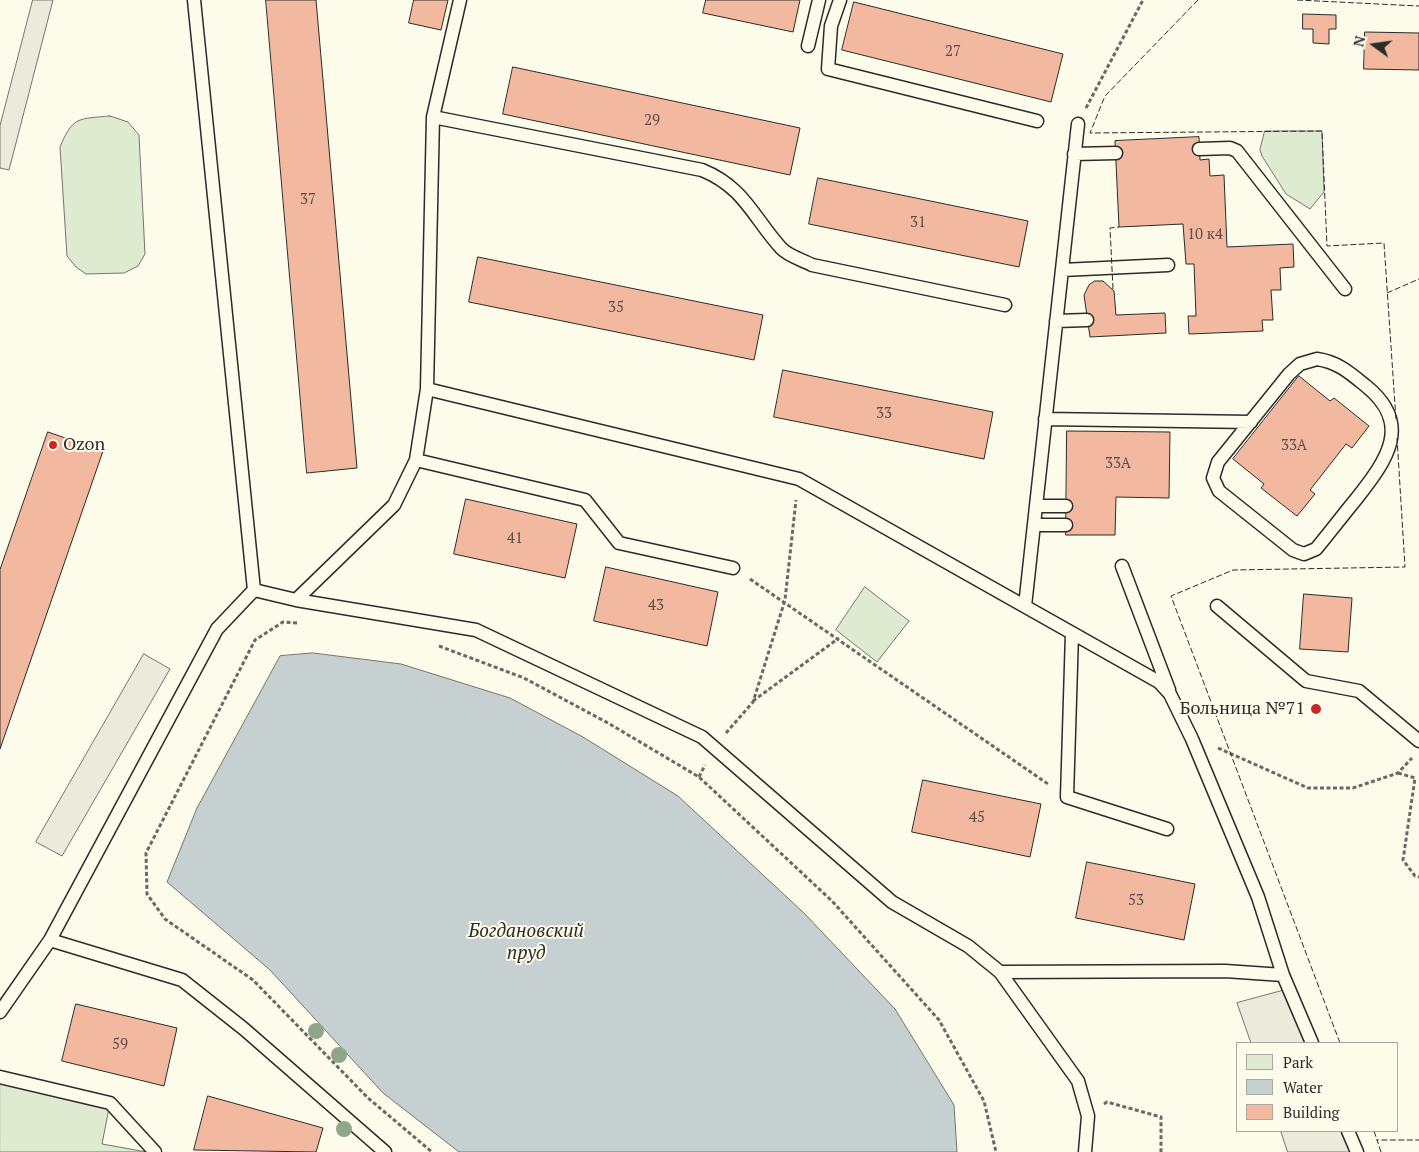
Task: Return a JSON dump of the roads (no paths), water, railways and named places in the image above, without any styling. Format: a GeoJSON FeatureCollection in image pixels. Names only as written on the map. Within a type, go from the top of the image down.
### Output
{"type":"FeatureCollection","features":[{"type":"Feature","properties":{"kind":"lane"},"geometry":{"type":"LineString","coordinates":[[0,1012],[50,940],[217,629],[254,590],[194,0]]}},
{"type":"Feature","properties":{"kind":"lane"},"geometry":{"type":"LineString","coordinates":[[296,600],[394,505],[416,460],[427,389],[433,117],[460,0]]}},
{"type":"Feature","properties":{"kind":"lane"},"geometry":{"type":"LineString","coordinates":[[808,46],[819,0]]}},
{"type":"Feature","properties":{"kind":"lane"},"geometry":{"type":"LineString","coordinates":[[840,0],[831,26],[828,69],[1037,121]]}},
{"type":"Feature","properties":{"kind":"lane"},"geometry":{"type":"LineString","coordinates":[[433,117],[702,170],[722,178],[737,192],[783,250],[812,265],[1005,305]]}},
{"type":"Feature","properties":{"kind":"lane"},"geometry":{"type":"LineString","coordinates":[[1024,606],[1078,124]]}},
{"type":"Feature","properties":{"kind":"lane"},"geometry":{"type":"LineString","coordinates":[[1199,148],[1230,148],[1237,151],[1345,289]]}},
{"type":"Feature","properties":{"kind":"lane"},"geometry":{"type":"LineString","coordinates":[[1074,154],[1116,153]]}},
{"type":"Feature","properties":{"kind":"lane"},"geometry":{"type":"LineString","coordinates":[[1062,270],[1168,265]]}},
{"type":"Feature","properties":{"kind":"lane"},"geometry":{"type":"LineString","coordinates":[[1056,321],[1087,320]]}},
{"type":"Feature","properties":{"kind":"lane"},"geometry":{"type":"LineString","coordinates":[[1317,359],[1340,365],[1380,397],[1388,412],[1392,432],[1390,446],[1382,466],[1316,549],[1310,553],[1299,553],[1293,550],[1219,491],[1215,484],[1214,469],[1218,462],[1251,422],[1289,374],[1300,364],[1317,359]]}},
{"type":"Feature","properties":{"kind":"lane"},"geometry":{"type":"LineString","coordinates":[[427,389],[798,479],[1158,682],[1170,694]]}},
{"type":"Feature","properties":{"kind":"lane"},"geometry":{"type":"LineString","coordinates":[[1045,419],[1251,422]]}},
{"type":"Feature","properties":{"kind":"lane"},"geometry":{"type":"LineString","coordinates":[[416,460],[585,500],[619,543],[733,568]]}},
{"type":"Feature","properties":{"kind":"lane"},"geometry":{"type":"LineString","coordinates":[[1036,506],[1066,506]]}},
{"type":"Feature","properties":{"kind":"lane"},"geometry":{"type":"LineString","coordinates":[[1034,525],[1066,525]]}},
{"type":"Feature","properties":{"kind":"lane"},"geometry":{"type":"LineString","coordinates":[[1122,566],[1170,694],[1192,739],[1258,897],[1283,975],[1312,1042]]}},
{"type":"Feature","properties":{"kind":"lane"},"geometry":{"type":"LineString","coordinates":[[254,590],[296,600],[476,630],[702,737],[892,902],[968,946],[1000,972],[1078,1081],[1088,1116],[1085,1152]]}},
{"type":"Feature","properties":{"kind":"lane"},"geometry":{"type":"LineString","coordinates":[[1216,606],[1306,681],[1359,691],[1419,741]]}},
{"type":"Feature","properties":{"kind":"lane"},"geometry":{"type":"LineString","coordinates":[[1072,633],[1067,797],[1166,830]]}},
{"type":"Feature","properties":{"kind":"lane"},"geometry":{"type":"LineString","coordinates":[[50,940],[182,980],[244,1029],[379,1150]]}},
{"type":"Feature","properties":{"kind":"lane"},"geometry":{"type":"LineString","coordinates":[[1000,972],[1225,971],[1283,975]]}},
{"type":"Feature","properties":{"kind":"lane"},"geometry":{"type":"LineString","coordinates":[[0,1078],[110,1103],[155,1152]]}},
{"type":"Feature","properties":{"kind":"lane"},"geometry":{"type":"LineString","coordinates":[[1348,1132],[1357,1152]]}},
{"type":"Feature","properties":{"kind":"water","name":"Богдановский пруд"},"geometry":{"type":"Polygon","coordinates":[[[313,653],[401,664],[510,698],[583,737],[678,796],[804,913],[895,1009],[954,1105],[957,1152],[459,1152],[383,1093],[270,970],[167,882],[197,808],[280,656],[313,653]]]}},
{"type":"Feature","properties":{"kind":"place","name":"Ozon"},"geometry":{"type":"Point","coordinates":[53,445]}},
{"type":"Feature","properties":{"kind":"place","name":"Больница №71"},"geometry":{"type":"Point","coordinates":[1316,709]}}]}
